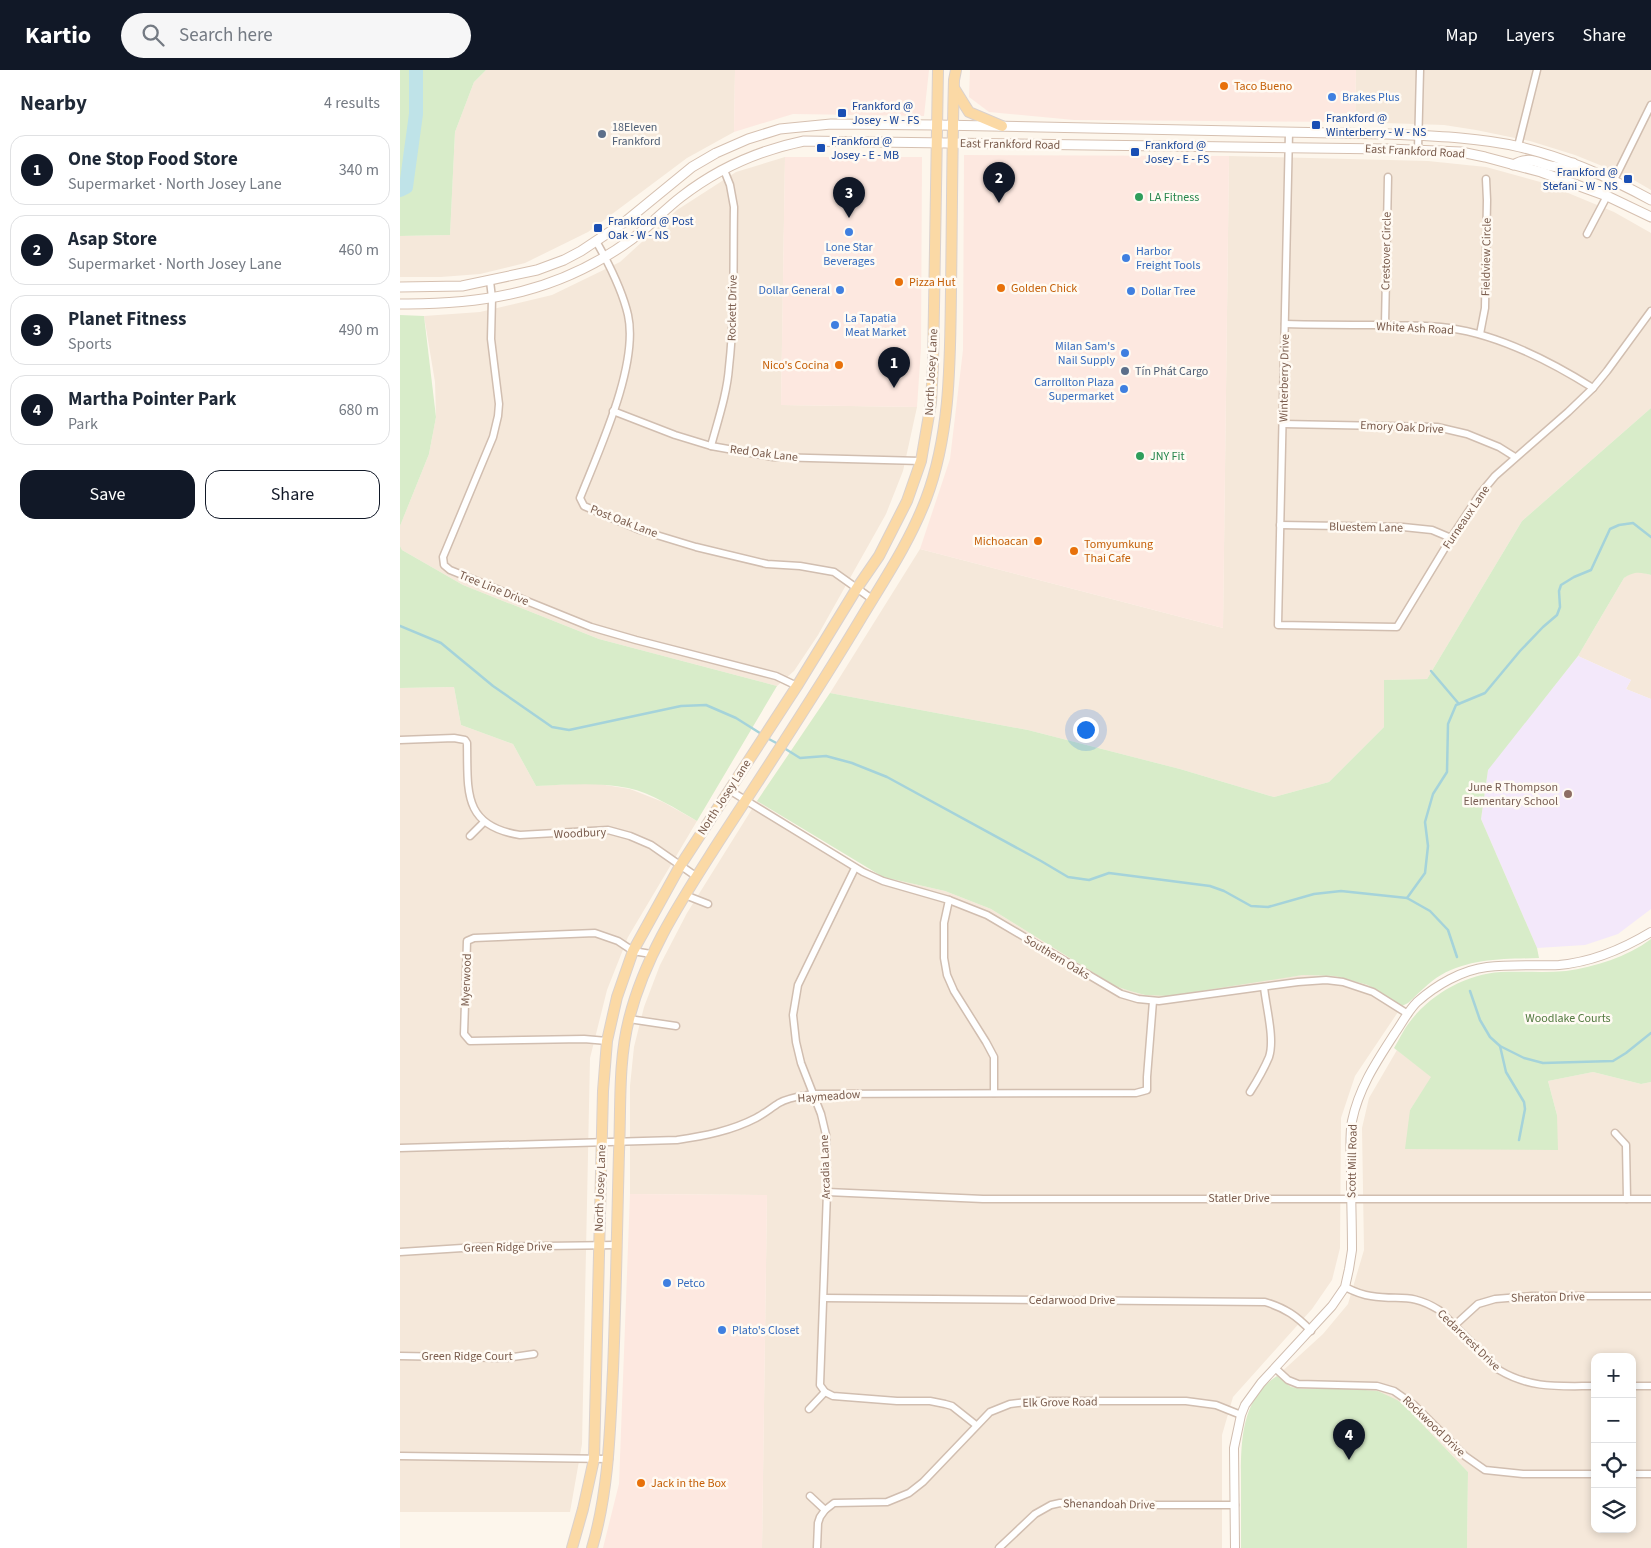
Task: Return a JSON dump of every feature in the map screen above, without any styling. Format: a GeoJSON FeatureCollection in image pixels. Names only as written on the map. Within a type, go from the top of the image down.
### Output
{"type":"FeatureCollection","features":[{"type":"Feature","properties":{"kind":"main road","name":"North Josey Lane"},"geometry":{"type":"LineString","coordinates":[[572,1548],[594,1459],[601,1143],[607,1040],[617,997],[633,951],[680,866],[728,790],[772,726],[857,588],[879,556],[907,501],[922,461],[931,403],[933,366],[938,70]]}},
{"type":"Feature","properties":{"kind":"main road","name":"North Josey Lane"},"geometry":{"type":"LineString","coordinates":[[592,1548],[602,1504],[609,1459],[624,1044],[629,1019],[652,954],[685,895],[814,697],[909,538],[927,496],[946,415],[950,363],[952,142],[956,70]]}},
{"type":"Feature","properties":{"kind":"main road"},"geometry":{"type":"LineString","coordinates":[[954,88],[969,112],[1002,126]]}},
{"type":"Feature","properties":{"kind":"main road","name":"East Frankford Road"},"geometry":{"type":"LineString","coordinates":[[400,287],[462,286],[537,270],[564,260],[626,221],[692,167],[716,153],[770,131],[831,124],[1289,132],[1418,135],[1457,138],[1518,146],[1573,163],[1614,180],[1651,200]]}},
{"type":"Feature","properties":{"kind":"main road"},"geometry":{"type":"LineString","coordinates":[[790,128],[792,143]]}},
{"type":"Feature","properties":{"kind":"main road"},"geometry":{"type":"LineString","coordinates":[[1122,146],[1123,129]]}},
{"type":"Feature","properties":{"kind":"main road","name":"East Frankford Road"},"geometry":{"type":"LineString","coordinates":[[400,304],[463,302],[492,298],[532,290],[565,278],[632,239],[697,185],[740,161],[792,143],[804,141],[1461,152],[1543,173],[1607,196],[1651,217]]}},
{"type":"Feature","properties":{"kind":"main road"},"geometry":{"type":"LineString","coordinates":[[1514,165],[1520,161],[1528,160],[1560,167],[1573,163]]}},
{"type":"Feature","properties":{"kind":"main road"},"geometry":{"type":"LineString","coordinates":[[933,366],[950,363]]}},
{"type":"Feature","properties":{"kind":"street"},"geometry":{"type":"LineString","coordinates":[[1418,150],[1420,70]]}},
{"type":"Feature","properties":{"kind":"street"},"geometry":{"type":"LineString","coordinates":[[1518,146],[1537,70]]}},
{"type":"Feature","properties":{"kind":"street"},"geometry":{"type":"LineString","coordinates":[[1614,180],[1651,105]]}},
{"type":"Feature","properties":{"kind":"street","name":"Winterberry Drive"},"geometry":{"type":"LineString","coordinates":[[1278,625],[1289,132]]}},
{"type":"Feature","properties":{"kind":"street","name":"Rockett Drive"},"geometry":{"type":"LineString","coordinates":[[711,446],[723,404],[729,369],[731,340],[734,207],[730,185],[724,170]]}},
{"type":"Feature","properties":{"kind":"street","name":"Crestover Circle"},"geometry":{"type":"LineString","coordinates":[[1385,326],[1388,178]]}},
{"type":"Feature","properties":{"kind":"street","name":"Fieldview Circle"},"geometry":{"type":"LineString","coordinates":[[1480,334],[1485,308],[1486,179]]}},
{"type":"Feature","properties":{"kind":"street"},"geometry":{"type":"LineString","coordinates":[[1586,234],[1607,196]]}},
{"type":"Feature","properties":{"kind":"street","name":"Post Oak Lane"},"geometry":{"type":"LineString","coordinates":[[596,241],[622,295],[628,315],[629,351],[626,369],[613,411],[580,498],[584,506],[640,530],[696,547],[767,564],[800,566],[834,572],[872,599]]}},
{"type":"Feature","properties":{"kind":"street","name":"Tree Line Drive"},"geometry":{"type":"LineString","coordinates":[[490,281],[492,298],[491,339],[499,404],[498,416],[492,437],[443,557],[444,565],[450,570],[591,627],[776,676],[797,686]]}},
{"type":"Feature","properties":{"kind":"street","name":"Furneaux Lane"},"geometry":{"type":"LineString","coordinates":[[1278,625],[1397,627],[1480,494],[1515,457],[1593,388],[1651,311]]}},
{"type":"Feature","properties":{"kind":"street","name":"White Ash Road"},"geometry":{"type":"LineString","coordinates":[[1285,324],[1422,326],[1450,328],[1480,334],[1547,361],[1593,388]]}},
{"type":"Feature","properties":{"kind":"street","name":"Red Oak Lane"},"geometry":{"type":"LineString","coordinates":[[613,411],[676,436],[711,446],[749,453],[789,458],[922,461]]}},
{"type":"Feature","properties":{"kind":"street","name":"Emory Oak Drive"},"geometry":{"type":"LineString","coordinates":[[1283,424],[1436,426],[1475,437],[1499,447],[1515,457]]}},
{"type":"Feature","properties":{"kind":"street","name":"Bluestem Lane"},"geometry":{"type":"LineString","coordinates":[[1280,525],[1403,527],[1432,530],[1451,538]]}},
{"type":"Feature","properties":{"kind":"street"},"geometry":{"type":"LineString","coordinates":[[400,740],[454,738],[465,740],[467,743],[468,792],[476,812],[484,822],[470,836]]}},
{"type":"Feature","properties":{"kind":"street","name":"Southern Oaks"},"geometry":{"type":"LineString","coordinates":[[728,790],[855,868],[883,881],[949,900],[987,915],[1111,990],[1129,996],[1153,1002],[1314,980],[1343,982],[1373,992],[1408,1014]]}},
{"type":"Feature","properties":{"kind":"street","name":"Woodbury"},"geometry":{"type":"LineString","coordinates":[[484,822],[492,828],[520,835],[608,830],[630,836],[651,845],[697,877]]}},
{"type":"Feature","properties":{"kind":"street","name":"Arcadia Lane"},"geometry":{"type":"LineString","coordinates":[[825,1392],[820,1385],[827,1192],[826,1135],[801,1062],[796,1042],[793,1015],[796,994],[809,960],[855,868]]}},
{"type":"Feature","properties":{"kind":"street"},"geometry":{"type":"LineString","coordinates":[[685,895],[708,904]]}},
{"type":"Feature","properties":{"kind":"street"},"geometry":{"type":"LineString","coordinates":[[949,900],[944,922],[944,958],[947,975],[954,992],[994,1057],[994,1093]]}},
{"type":"Feature","properties":{"kind":"street","name":"Scott Mill Road"},"geometry":{"type":"LineString","coordinates":[[1235,1548],[1234,1448],[1241,1415],[1253,1393],[1311,1331],[1345,1287],[1352,1250],[1352,1123],[1357,1102],[1369,1073],[1408,1014],[1416,1003],[1433,990],[1470,970],[1506,965],[1558,965],[1591,959],[1613,952],[1651,932]]}},
{"type":"Feature","properties":{"kind":"street","name":"Myerwood"},"geometry":{"type":"LineString","coordinates":[[607,1040],[470,1040],[464,1034],[467,940],[474,938],[595,933],[618,941],[633,951],[652,954]]}},
{"type":"Feature","properties":{"kind":"street"},"geometry":{"type":"LineString","coordinates":[[1250,1092],[1269,1056],[1271,1040],[1264,987]]}},
{"type":"Feature","properties":{"kind":"street","name":"Haymeadow"},"geometry":{"type":"LineString","coordinates":[[400,1148],[601,1143],[620,1140],[677,1140],[709,1135],[734,1128],[757,1118],[781,1102],[813,1094],[1136,1093],[1148,1090],[1147,1077],[1153,1002]]}},
{"type":"Feature","properties":{"kind":"street"},"geometry":{"type":"LineString","coordinates":[[629,1019],[676,1026]]}},
{"type":"Feature","properties":{"kind":"street"},"geometry":{"type":"LineString","coordinates":[[1615,1133],[1626,1145],[1627,1199]]}},
{"type":"Feature","properties":{"kind":"street","name":"Statler Drive"},"geometry":{"type":"LineString","coordinates":[[827,1192],[983,1199],[1651,1199]]}},
{"type":"Feature","properties":{"kind":"street","name":"Green Ridge Drive"},"geometry":{"type":"LineString","coordinates":[[400,1252],[478,1247],[617,1245]]}},
{"type":"Feature","properties":{"kind":"street","name":"Cedarcrest Drive"},"geometry":{"type":"LineString","coordinates":[[1345,1287],[1372,1296],[1416,1299],[1439,1310],[1499,1370],[1510,1377],[1533,1384],[1591,1386]]}},
{"type":"Feature","properties":{"kind":"street","name":"Sheraton Drive"},"geometry":{"type":"LineString","coordinates":[[1455,1325],[1478,1304],[1495,1299],[1532,1296],[1651,1296]]}},
{"type":"Feature","properties":{"kind":"street","name":"Cedarwood Drive"},"geometry":{"type":"LineString","coordinates":[[824,1298],[1265,1302],[1292,1312],[1311,1331]]}},
{"type":"Feature","properties":{"kind":"street","name":"Green Ridge Court"},"geometry":{"type":"LineString","coordinates":[[400,1356],[506,1358],[534,1354]]}},
{"type":"Feature","properties":{"kind":"street","name":"Rockwood Drive"},"geometry":{"type":"LineString","coordinates":[[1275,1368],[1288,1380],[1298,1384],[1377,1386],[1394,1391],[1414,1405],[1465,1456],[1485,1470],[1523,1474],[1591,1474]]}},
{"type":"Feature","properties":{"kind":"street"},"geometry":{"type":"LineString","coordinates":[[1636,1386],[1651,1386]]}},
{"type":"Feature","properties":{"kind":"street"},"geometry":{"type":"LineString","coordinates":[[809,1408],[825,1392],[832,1396],[841,1397],[930,1401],[952,1406],[976,1425]]}},
{"type":"Feature","properties":{"kind":"street","name":"Elk Grove Road"},"geometry":{"type":"LineString","coordinates":[[825,1510],[834,1503],[880,1503],[895,1500],[909,1493],[923,1482],[976,1425],[996,1409],[1010,1404],[1036,1401],[1186,1401],[1216,1405],[1241,1415]]}},
{"type":"Feature","properties":{"kind":"street"},"geometry":{"type":"LineString","coordinates":[[400,1456],[609,1459]]}},
{"type":"Feature","properties":{"kind":"street"},"geometry":{"type":"LineString","coordinates":[[1636,1474],[1651,1474]]}},
{"type":"Feature","properties":{"kind":"street"},"geometry":{"type":"LineString","coordinates":[[810,1496],[825,1510],[818,1523],[817,1548]]}},
{"type":"Feature","properties":{"kind":"street","name":"Shenandoah Drive"},"geometry":{"type":"LineString","coordinates":[[999,1548],[1035,1514],[1047,1507],[1060,1503],[1098,1505],[1235,1505]]}},
{"type":"Feature","properties":{"kind":"shaded area"},"geometry":{"type":"Polygon","coordinates":[[[486,70],[735,70],[734,132],[687,158],[588,232],[525,263],[480,274],[441,277],[400,277],[400,236],[450,235],[455,132],[474,82],[486,70]]]}},
{"type":"Feature","properties":{"kind":"shaded area"},"geometry":{"type":"Polygon","coordinates":[[[735,70],[929,70],[924,116],[793,114],[734,132],[735,70]]]}},
{"type":"Feature","properties":{"kind":"shaded area"},"geometry":{"type":"Polygon","coordinates":[[[970,70],[1356,70],[1355,122],[1074,120],[989,112],[969,97],[970,70]]]}},
{"type":"Feature","properties":{"kind":"shaded area"},"geometry":{"type":"Polygon","coordinates":[[[1356,70],[1651,70],[1651,190],[1627,176],[1575,155],[1530,141],[1444,125],[1355,122],[1356,70]]]}},
{"type":"Feature","properties":{"kind":"shaded area"},"geometry":{"type":"Polygon","coordinates":[[[964,155],[1229,156],[1223,628],[920,549],[950,459],[963,350],[964,155]]]}},
{"type":"Feature","properties":{"kind":"shaded area"},"geometry":{"type":"Polygon","coordinates":[[[1229,156],[1428,161],[1486,167],[1544,183],[1614,212],[1651,233],[1651,408],[1522,521],[1427,679],[1384,680],[1384,727],[1329,782],[1274,797],[1180,769],[1028,730],[830,693],[920,549],[1223,628],[1229,156]]]}},
{"type":"Feature","properties":{"kind":"shaded area"},"geometry":{"type":"Polygon","coordinates":[[[785,157],[781,405],[917,407],[903,471],[886,514],[818,635],[794,671],[777,686],[599,639],[463,585],[402,550],[400,546],[400,526],[429,454],[436,417],[435,382],[424,316],[480,312],[552,295],[620,262],[677,210],[736,172],[785,157]]]}},
{"type":"Feature","properties":{"kind":"shaded area"},"geometry":{"type":"Polygon","coordinates":[[[785,157],[922,157],[921,348],[917,407],[781,405],[785,157]]]}},
{"type":"Feature","properties":{"kind":"shaded area"},"geometry":{"type":"Polygon","coordinates":[[[1632,572],[1651,575],[1651,699],[1626,689],[1631,680],[1578,656],[1624,578],[1632,572]]]}},
{"type":"Feature","properties":{"kind":"shaded area","name":"June R Thompson Elementary School"},"geometry":{"type":"Polygon","coordinates":[[[1578,656],[1631,680],[1626,689],[1651,699],[1651,909],[1618,934],[1585,945],[1537,948],[1481,819],[1488,769],[1578,656]]]}},
{"type":"Feature","properties":{"kind":"shaded area"},"geometry":{"type":"Polygon","coordinates":[[[454,687],[461,725],[513,744],[536,786],[593,783],[630,789],[663,802],[697,821],[628,937],[607,990],[590,1058],[582,1444],[570,1512],[400,1512],[400,688],[454,687]]]}},
{"type":"Feature","properties":{"kind":"shaded area"},"geometry":{"type":"Polygon","coordinates":[[[757,801],[850,860],[883,877],[945,891],[991,909],[1115,986],[1130,991],[1145,995],[1303,975],[1336,976],[1368,985],[1402,1006],[1355,1076],[1341,1118],[1340,1248],[1332,1280],[1312,1309],[1233,1397],[1222,1435],[1222,1548],[762,1548],[767,1195],[630,1194],[630,1086],[634,1047],[644,1007],[660,965],[687,913],[757,801]]]}},
{"type":"Feature","properties":{"kind":"shaded area"},"geometry":{"type":"Polygon","coordinates":[[[1397,1050],[1432,1077],[1410,1110],[1557,1150],[1557,1115],[1548,1081],[1593,1072],[1641,1084],[1651,1082],[1651,1548],[1467,1548],[1468,1472],[1404,1405],[1378,1391],[1303,1389],[1291,1387],[1277,1376],[1323,1334],[1348,1304],[1364,1250],[1362,1128],[1369,1098],[1397,1050]]]}},
{"type":"Feature","properties":{"kind":"shaded area"},"geometry":{"type":"Polygon","coordinates":[[[630,1194],[767,1195],[762,1548],[603,1548],[619,1484],[630,1194]]]}},
{"type":"Feature","properties":{"kind":"green space"},"geometry":{"type":"Polygon","coordinates":[[[400,70],[486,70],[474,82],[455,132],[450,235],[400,236],[400,70]]]}},
{"type":"Feature","properties":{"kind":"green space"},"geometry":{"type":"Polygon","coordinates":[[[400,315],[424,316],[436,417],[429,454],[400,526],[400,315]]]}},
{"type":"Feature","properties":{"kind":"green space"},"geometry":{"type":"Polygon","coordinates":[[[1651,408],[1651,575],[1637,573],[1624,578],[1578,656],[1488,770],[1481,819],[1537,948],[1539,958],[1476,962],[1452,969],[1441,975],[1402,1006],[1368,985],[1335,976],[1303,975],[1169,996],[1145,995],[1115,986],[991,909],[945,891],[883,877],[757,801],[830,693],[1028,730],[1180,769],[1274,797],[1329,782],[1384,727],[1384,680],[1427,679],[1522,521],[1651,408]]]}},
{"type":"Feature","properties":{"kind":"green space"},"geometry":{"type":"Polygon","coordinates":[[[400,546],[402,550],[463,585],[599,639],[777,686],[697,821],[655,797],[628,788],[593,784],[536,786],[513,744],[461,725],[454,687],[400,688],[400,546]]]}},
{"type":"Feature","properties":{"kind":"green space","name":"Woodlake Courts"},"geometry":{"type":"Polygon","coordinates":[[[1651,939],[1651,1082],[1641,1084],[1593,1072],[1548,1081],[1557,1115],[1558,1150],[1405,1149],[1410,1110],[1431,1077],[1394,1048],[1409,1022],[1430,1001],[1452,986],[1476,977],[1501,972],[1558,972],[1588,967],[1621,956],[1651,939]]]}},
{"type":"Feature","properties":{"kind":"green space"},"geometry":{"type":"Polygon","coordinates":[[[1277,1376],[1291,1387],[1303,1389],[1378,1391],[1404,1405],[1468,1472],[1467,1548],[1241,1548],[1241,1458],[1244,1427],[1248,1412],[1255,1398],[1264,1386],[1277,1376]]]}},
{"type":"Feature","properties":{"kind":"waterway"},"geometry":{"type":"LineString","coordinates":[[400,190],[406,187],[416,114],[416,70]]}},
{"type":"Feature","properties":{"kind":"waterway"},"geometry":{"type":"LineString","coordinates":[[784,748],[800,758],[826,756],[852,763],[887,777],[1068,877],[1089,880],[1109,873],[1210,886],[1224,891],[1251,906],[1268,907],[1314,894],[1341,891],[1407,898],[1425,873],[1428,846],[1425,822],[1433,794],[1447,772],[1448,724],[1456,705],[1485,693],[1520,651],[1557,615],[1560,607],[1559,591],[1561,585],[1591,570],[1610,529],[1619,525],[1633,523],[1651,537]]}},
{"type":"Feature","properties":{"kind":"waterway"},"geometry":{"type":"LineString","coordinates":[[400,626],[441,643],[493,686],[552,727],[569,730],[681,706],[706,705],[736,718],[763,735]]}},
{"type":"Feature","properties":{"kind":"waterway"},"geometry":{"type":"LineString","coordinates":[[1431,671],[1459,704]]}},
{"type":"Feature","properties":{"kind":"waterway"},"geometry":{"type":"LineString","coordinates":[[767,738],[780,745]]}},
{"type":"Feature","properties":{"kind":"waterway"},"geometry":{"type":"LineString","coordinates":[[1407,898],[1430,911],[1448,930],[1457,957]]}},
{"type":"Feature","properties":{"kind":"waterway"},"geometry":{"type":"LineString","coordinates":[[1470,991],[1480,1020],[1490,1037],[1500,1046],[1524,1058],[1543,1063],[1613,1061],[1651,1033]]}},
{"type":"Feature","properties":{"kind":"waterway"},"geometry":{"type":"LineString","coordinates":[[1500,1046],[1506,1072],[1524,1102],[1525,1109],[1519,1140]]}},
{"type":"Feature","properties":{"kind":"place","name":"Taco Bueno"},"geometry":{"type":"Point","coordinates":[1224,86]}},
{"type":"Feature","properties":{"kind":"place","name":"Brakes Plus"},"geometry":{"type":"Point","coordinates":[1332,97]}},
{"type":"Feature","properties":{"kind":"place","name":"Frankford @ Josey - W - FS"},"geometry":{"type":"Point","coordinates":[842,113]}},
{"type":"Feature","properties":{"kind":"place","name":"Frankford @ Winterberry - W - NS"},"geometry":{"type":"Point","coordinates":[1316,125]}},
{"type":"Feature","properties":{"kind":"place","name":"18Eleven Frankford"},"geometry":{"type":"Point","coordinates":[602,134]}},
{"type":"Feature","properties":{"kind":"place","name":"Frankford @ Josey - E - MB"},"geometry":{"type":"Point","coordinates":[821,148]}},
{"type":"Feature","properties":{"kind":"place","name":"Frankford @ Josey - E - FS"},"geometry":{"type":"Point","coordinates":[1135,152]}},
{"type":"Feature","properties":{"kind":"place","name":"Frankford @ Stefani - W - NS"},"geometry":{"type":"Point","coordinates":[1628,179]}},
{"type":"Feature","properties":{"kind":"place","name":"LA Fitness"},"geometry":{"type":"Point","coordinates":[1139,197]}},
{"type":"Feature","properties":{"kind":"place","name":"Asap Store"},"geometry":{"type":"Point","coordinates":[999,203]}},
{"type":"Feature","properties":{"kind":"place","name":"Planet Fitness"},"geometry":{"type":"Point","coordinates":[849,218]}},
{"type":"Feature","properties":{"kind":"place","name":"Frankford @ Post Oak - W - NS"},"geometry":{"type":"Point","coordinates":[598,228]}},
{"type":"Feature","properties":{"kind":"place","name":"Lone Star Beverages"},"geometry":{"type":"Point","coordinates":[849,232]}},
{"type":"Feature","properties":{"kind":"place","name":"Harbor Freight Tools"},"geometry":{"type":"Point","coordinates":[1126,258]}},
{"type":"Feature","properties":{"kind":"place","name":"Pizza Hut"},"geometry":{"type":"Point","coordinates":[899,282]}},
{"type":"Feature","properties":{"kind":"place","name":"Golden Chick"},"geometry":{"type":"Point","coordinates":[1001,288]}},
{"type":"Feature","properties":{"kind":"place","name":"Dollar General"},"geometry":{"type":"Point","coordinates":[840,290]}},
{"type":"Feature","properties":{"kind":"place","name":"Dollar Tree"},"geometry":{"type":"Point","coordinates":[1131,291]}},
{"type":"Feature","properties":{"kind":"place","name":"La Tapatia Meat Market"},"geometry":{"type":"Point","coordinates":[835,325]}},
{"type":"Feature","properties":{"kind":"place","name":"Milan Sam's Nail Supply"},"geometry":{"type":"Point","coordinates":[1125,353]}},
{"type":"Feature","properties":{"kind":"place","name":"Nico's Cocina"},"geometry":{"type":"Point","coordinates":[839,365]}},
{"type":"Feature","properties":{"kind":"place","name":"Tín Phát Cargo"},"geometry":{"type":"Point","coordinates":[1125,371]}},
{"type":"Feature","properties":{"kind":"place","name":"One Stop Food Store"},"geometry":{"type":"Point","coordinates":[894,388]}},
{"type":"Feature","properties":{"kind":"place","name":"Carrollton Plaza Supermarket"},"geometry":{"type":"Point","coordinates":[1124,389]}},
{"type":"Feature","properties":{"kind":"place","name":"JNY Fit"},"geometry":{"type":"Point","coordinates":[1140,456]}},
{"type":"Feature","properties":{"kind":"place","name":"Michoacan"},"geometry":{"type":"Point","coordinates":[1038,541]}},
{"type":"Feature","properties":{"kind":"place","name":"Tomyumkung Thai Cafe"},"geometry":{"type":"Point","coordinates":[1074,551]}},
{"type":"Feature","properties":{"kind":"place","name":"June R Thompson Elementary School"},"geometry":{"type":"Point","coordinates":[1568,794]}},
{"type":"Feature","properties":{"kind":"place","name":"Petco"},"geometry":{"type":"Point","coordinates":[667,1283]}},
{"type":"Feature","properties":{"kind":"place","name":"Plato's Closet"},"geometry":{"type":"Point","coordinates":[722,1330]}},
{"type":"Feature","properties":{"kind":"place","name":"Martha Pointer Park"},"geometry":{"type":"Point","coordinates":[1349,1460]}},
{"type":"Feature","properties":{"kind":"place","name":"Jack in the Box"},"geometry":{"type":"Point","coordinates":[641,1483]}}]}
